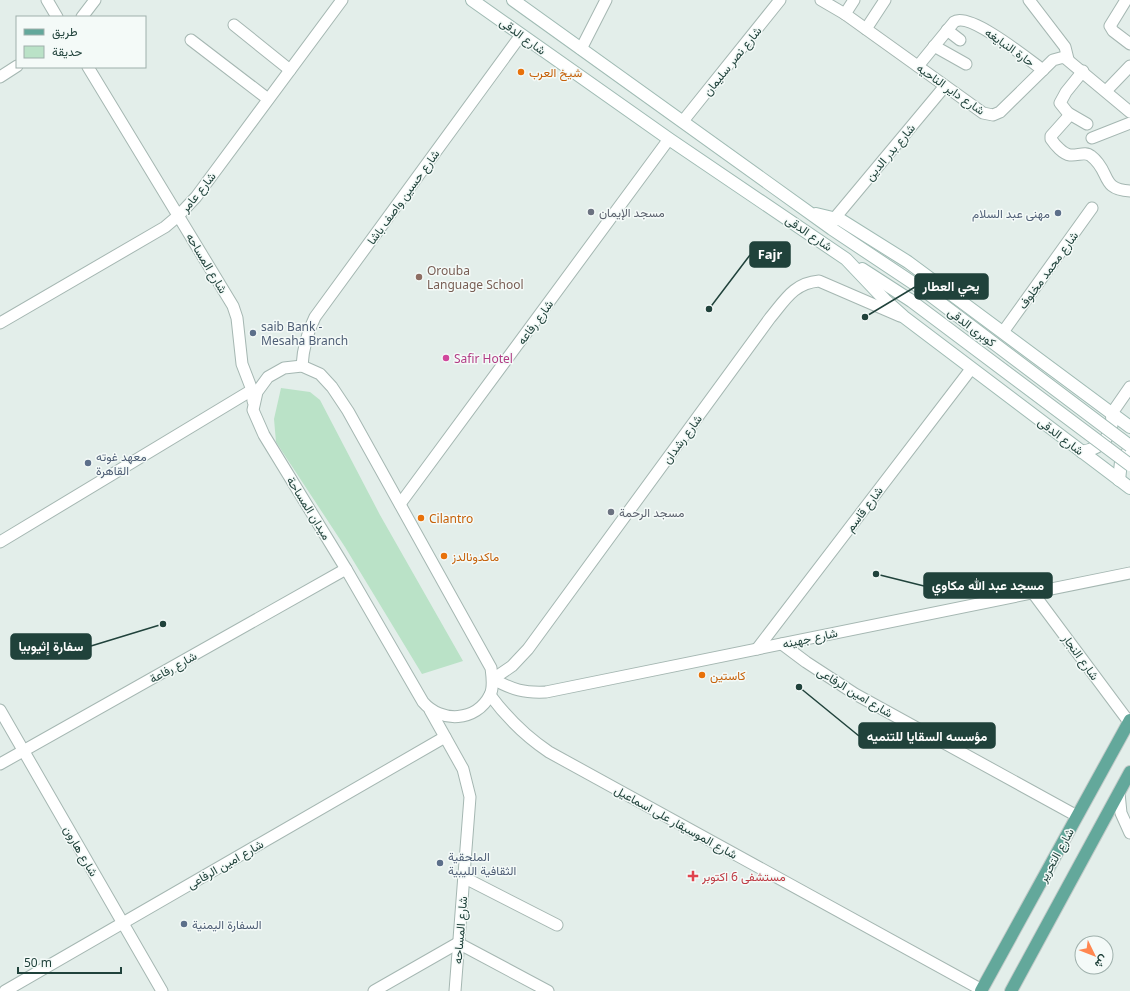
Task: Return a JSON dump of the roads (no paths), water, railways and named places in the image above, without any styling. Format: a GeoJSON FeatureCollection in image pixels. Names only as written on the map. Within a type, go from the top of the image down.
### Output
{"type":"FeatureCollection","features":[{"type":"Feature","properties":{"kind":"main road","name":"شارع الدقى"},"geometry":{"type":"LineString","coordinates":[[472,0],[669,139],[846,258],[885,300],[904,317],[1130,488]]}},
{"type":"Feature","properties":{"kind":"main road","name":"شارع الدقى"},"geometry":{"type":"LineString","coordinates":[[513,0],[810,213],[834,219],[853,226],[897,255],[936,282],[1130,427]]}},
{"type":"Feature","properties":{"kind":"main road","name":"كوبرى الدقى"},"geometry":{"type":"LineString","coordinates":[[810,213],[922,289],[1130,448]]}},
{"type":"Feature","properties":{"kind":"main road","name":"كوبرى الدقى"},"geometry":{"type":"LineString","coordinates":[[846,258],[910,300],[1130,465]]}},
{"type":"Feature","properties":{"kind":"main road"},"geometry":{"type":"LineString","coordinates":[[1082,452],[1091,450],[1106,440],[1113,423],[1112,413]]}},
{"type":"Feature","properties":{"kind":"main road"},"geometry":{"type":"LineString","coordinates":[[1119,480],[1121,462],[1130,448]]}},
{"type":"Feature","properties":{"kind":"main road","name":"شارع التحرير"},"geometry":{"type":"LineString","coordinates":[[981,990],[1129,721]]}},
{"type":"Feature","properties":{"kind":"main road","name":"شارع التحرير"},"geometry":{"type":"LineString","coordinates":[[1011,991],[1130,772]]}},
{"type":"Feature","properties":{"kind":"street"},"geometry":{"type":"LineString","coordinates":[[46,0],[56,16]]}},
{"type":"Feature","properties":{"kind":"street"},"geometry":{"type":"LineString","coordinates":[[83,16],[95,0]]}},
{"type":"Feature","properties":{"kind":"street","name":"شارع عامر"},"geometry":{"type":"LineString","coordinates":[[0,323],[151,235],[178,216],[196,197],[342,0]]}},
{"type":"Feature","properties":{"kind":"street"},"geometry":{"type":"LineString","coordinates":[[581,49],[606,0]]}},
{"type":"Feature","properties":{"kind":"street","name":"شارع نصر سليمان"},"geometry":{"type":"LineString","coordinates":[[683,121],[780,0]]}},
{"type":"Feature","properties":{"kind":"street","name":"شارع داير الناحيه"},"geometry":{"type":"LineString","coordinates":[[821,0],[845,14],[983,113],[993,116],[1000,112],[1043,70],[1059,57],[1064,56],[1068,59]]}},
{"type":"Feature","properties":{"kind":"street"},"geometry":{"type":"LineString","coordinates":[[845,14],[854,0]]}},
{"type":"Feature","properties":{"kind":"street"},"geometry":{"type":"LineString","coordinates":[[866,29],[885,0]]}},
{"type":"Feature","properties":{"kind":"street"},"geometry":{"type":"LineString","coordinates":[[1029,0],[1065,47],[1068,59],[1130,112]]}},
{"type":"Feature","properties":{"kind":"street"},"geometry":{"type":"LineString","coordinates":[[1125,1],[1110,23],[1110,26],[1112,30],[1130,44]]}},
{"type":"Feature","properties":{"kind":"street","name":"حارة النبايغه"},"geometry":{"type":"LineString","coordinates":[[951,26],[959,20],[980,25],[1043,70]]}},
{"type":"Feature","properties":{"kind":"street"},"geometry":{"type":"LineString","coordinates":[[234,25],[290,70]]}},
{"type":"Feature","properties":{"kind":"street"},"geometry":{"type":"LineString","coordinates":[[918,66],[951,26],[960,40]]}},
{"type":"Feature","properties":{"kind":"street","name":"شارع حسين واصف باشا"},"geometry":{"type":"LineString","coordinates":[[302,366],[305,344],[315,317],[521,35]]}},
{"type":"Feature","properties":{"kind":"street"},"geometry":{"type":"LineString","coordinates":[[191,40],[268,99]]}},
{"type":"Feature","properties":{"kind":"street"},"geometry":{"type":"LineString","coordinates":[[934,46],[966,64]]}},
{"type":"Feature","properties":{"kind":"street"},"geometry":{"type":"LineString","coordinates":[[1106,91],[1130,66]]}},
{"type":"Feature","properties":{"kind":"street"},"geometry":{"type":"LineString","coordinates":[[0,77],[16,67]]}},
{"type":"Feature","properties":{"kind":"street","name":"شارع المساحه"},"geometry":{"type":"LineString","coordinates":[[89,68],[233,306],[237,318],[242,364],[252,390],[253,410]]}},
{"type":"Feature","properties":{"kind":"street"},"geometry":{"type":"LineString","coordinates":[[1083,71],[1066,92],[1060,103],[1068,113],[1087,124]]}},
{"type":"Feature","properties":{"kind":"street","name":"شارع بدر الدين"},"geometry":{"type":"LineString","coordinates":[[834,219],[945,86]]}},
{"type":"Feature","properties":{"kind":"street"},"geometry":{"type":"LineString","coordinates":[[1068,113],[1066,120],[1051,136],[1052,140],[1066,153],[1071,155],[1083,153],[1091,155],[1100,165],[1112,188],[1130,191]]}},
{"type":"Feature","properties":{"kind":"street"},"geometry":{"type":"LineString","coordinates":[[1092,138],[1130,122]]}},
{"type":"Feature","properties":{"kind":"street","name":"شارع رفاعه"},"geometry":{"type":"LineString","coordinates":[[400,504],[669,139]]}},
{"type":"Feature","properties":{"kind":"street","name":"شارع محمد مخلوف"},"geometry":{"type":"LineString","coordinates":[[1003,332],[1092,208]]}},
{"type":"Feature","properties":{"kind":"street","name":"شارع رشدان"},"geometry":{"type":"LineString","coordinates":[[493,679],[512,666],[528,649],[766,325],[798,287],[808,282],[820,281],[904,317]]}},
{"type":"Feature","properties":{"kind":"street"},"geometry":{"type":"LineString","coordinates":[[253,410],[257,392],[268,377],[284,368],[302,366],[320,374],[332,387],[348,411],[491,668],[493,679],[490,695],[478,709],[463,717],[445,717],[430,710]]}},
{"type":"Feature","properties":{"kind":"street","name":"شارع قاسم"},"geometry":{"type":"LineString","coordinates":[[757,649],[971,369]]}},
{"type":"Feature","properties":{"kind":"street"},"geometry":{"type":"LineString","coordinates":[[1112,413],[1130,388]]}},
{"type":"Feature","properties":{"kind":"street"},"geometry":{"type":"LineString","coordinates":[[0,542],[252,390]]}},
{"type":"Feature","properties":{"kind":"street","name":"ميدان المساحة"},"geometry":{"type":"LineString","coordinates":[[253,410],[264,435],[346,569],[414,688],[430,710]]}},
{"type":"Feature","properties":{"kind":"street","name":"شارع رفاعة"},"geometry":{"type":"LineString","coordinates":[[0,764],[346,569]]}},
{"type":"Feature","properties":{"kind":"street","name":"شارع جهينه"},"geometry":{"type":"LineString","coordinates":[[493,679],[509,688],[527,693],[546,692],[1130,573]]}},
{"type":"Feature","properties":{"kind":"street","name":"شارع النجار"},"geometry":{"type":"LineString","coordinates":[[1033,593],[1129,721]]}},
{"type":"Feature","properties":{"kind":"street","name":"شارع امين الرفاعى"},"geometry":{"type":"LineString","coordinates":[[782,644],[806,662],[855,694],[1077,816]]}},
{"type":"Feature","properties":{"kind":"street","name":"شارع الموسيقار على اسماعيل"},"geometry":{"type":"LineString","coordinates":[[490,695],[506,717],[526,736],[549,752],[981,990]]}},
{"type":"Feature","properties":{"kind":"street","name":"شارع هارون"},"geometry":{"type":"LineString","coordinates":[[0,710],[162,991]]}},
{"type":"Feature","properties":{"kind":"street","name":"شارع المساحه"},"geometry":{"type":"LineString","coordinates":[[430,710],[463,770],[470,797],[465,878],[458,943],[455,991]]}},
{"type":"Feature","properties":{"kind":"street","name":"شارع امين الرفاعى"},"geometry":{"type":"LineString","coordinates":[[5,991],[445,737]]}},
{"type":"Feature","properties":{"kind":"street"},"geometry":{"type":"LineString","coordinates":[[1119,793],[1121,813],[1130,833]]}},
{"type":"Feature","properties":{"kind":"street"},"geometry":{"type":"LineString","coordinates":[[465,878],[557,925]]}},
{"type":"Feature","properties":{"kind":"street"},"geometry":{"type":"LineString","coordinates":[[374,991],[458,943],[548,991]]}},
{"type":"Feature","properties":{"kind":"place","name":"شيخ العرب"},"geometry":{"type":"Point","coordinates":[521,72]}},
{"type":"Feature","properties":{"kind":"place","name":"مسجد الإيمان"},"geometry":{"type":"Point","coordinates":[591,212]}},
{"type":"Feature","properties":{"kind":"place","name":"مهنى عبد السلام"},"geometry":{"type":"Point","coordinates":[1058,213]}},
{"type":"Feature","properties":{"kind":"place","name":"Orouba Language School"},"geometry":{"type":"Point","coordinates":[419,277]}},
{"type":"Feature","properties":{"kind":"place","name":"Fajr"},"geometry":{"type":"Point","coordinates":[709,309]}},
{"type":"Feature","properties":{"kind":"place","name":"يحي العطار"},"geometry":{"type":"Point","coordinates":[865,317]}},
{"type":"Feature","properties":{"kind":"place","name":"saib Bank - Mesaha Branch"},"geometry":{"type":"Point","coordinates":[253,333]}},
{"type":"Feature","properties":{"kind":"place","name":"Safir Hotel"},"geometry":{"type":"Point","coordinates":[446,358]}},
{"type":"Feature","properties":{"kind":"place","name":"معهد غوته القاهرة"},"geometry":{"type":"Point","coordinates":[88,463]}},
{"type":"Feature","properties":{"kind":"place","name":"مسجد الرحمة"},"geometry":{"type":"Point","coordinates":[611,512]}},
{"type":"Feature","properties":{"kind":"place","name":"Cilantro"},"geometry":{"type":"Point","coordinates":[421,518]}},
{"type":"Feature","properties":{"kind":"place","name":"ماكدونالدز"},"geometry":{"type":"Point","coordinates":[444,556]}},
{"type":"Feature","properties":{"kind":"place","name":"مسجد عبد الله مكاوي"},"geometry":{"type":"Point","coordinates":[876,574]}},
{"type":"Feature","properties":{"kind":"place","name":"سفارة إثيوبيا"},"geometry":{"type":"Point","coordinates":[163,624]}},
{"type":"Feature","properties":{"kind":"place","name":"كاستين"},"geometry":{"type":"Point","coordinates":[702,675]}},
{"type":"Feature","properties":{"kind":"place","name":"مؤسسه السقايا للتنميه"},"geometry":{"type":"Point","coordinates":[799,687]}},
{"type":"Feature","properties":{"kind":"place","name":"الملحقية الثقافية الليبية"},"geometry":{"type":"Point","coordinates":[440,863]}},
{"type":"Feature","properties":{"kind":"place","name":"مستشفى 6 اكتوبر"},"geometry":{"type":"Point","coordinates":[693,876]}},
{"type":"Feature","properties":{"kind":"place","name":"السفارة اليمنية"},"geometry":{"type":"Point","coordinates":[184,924]}}]}
